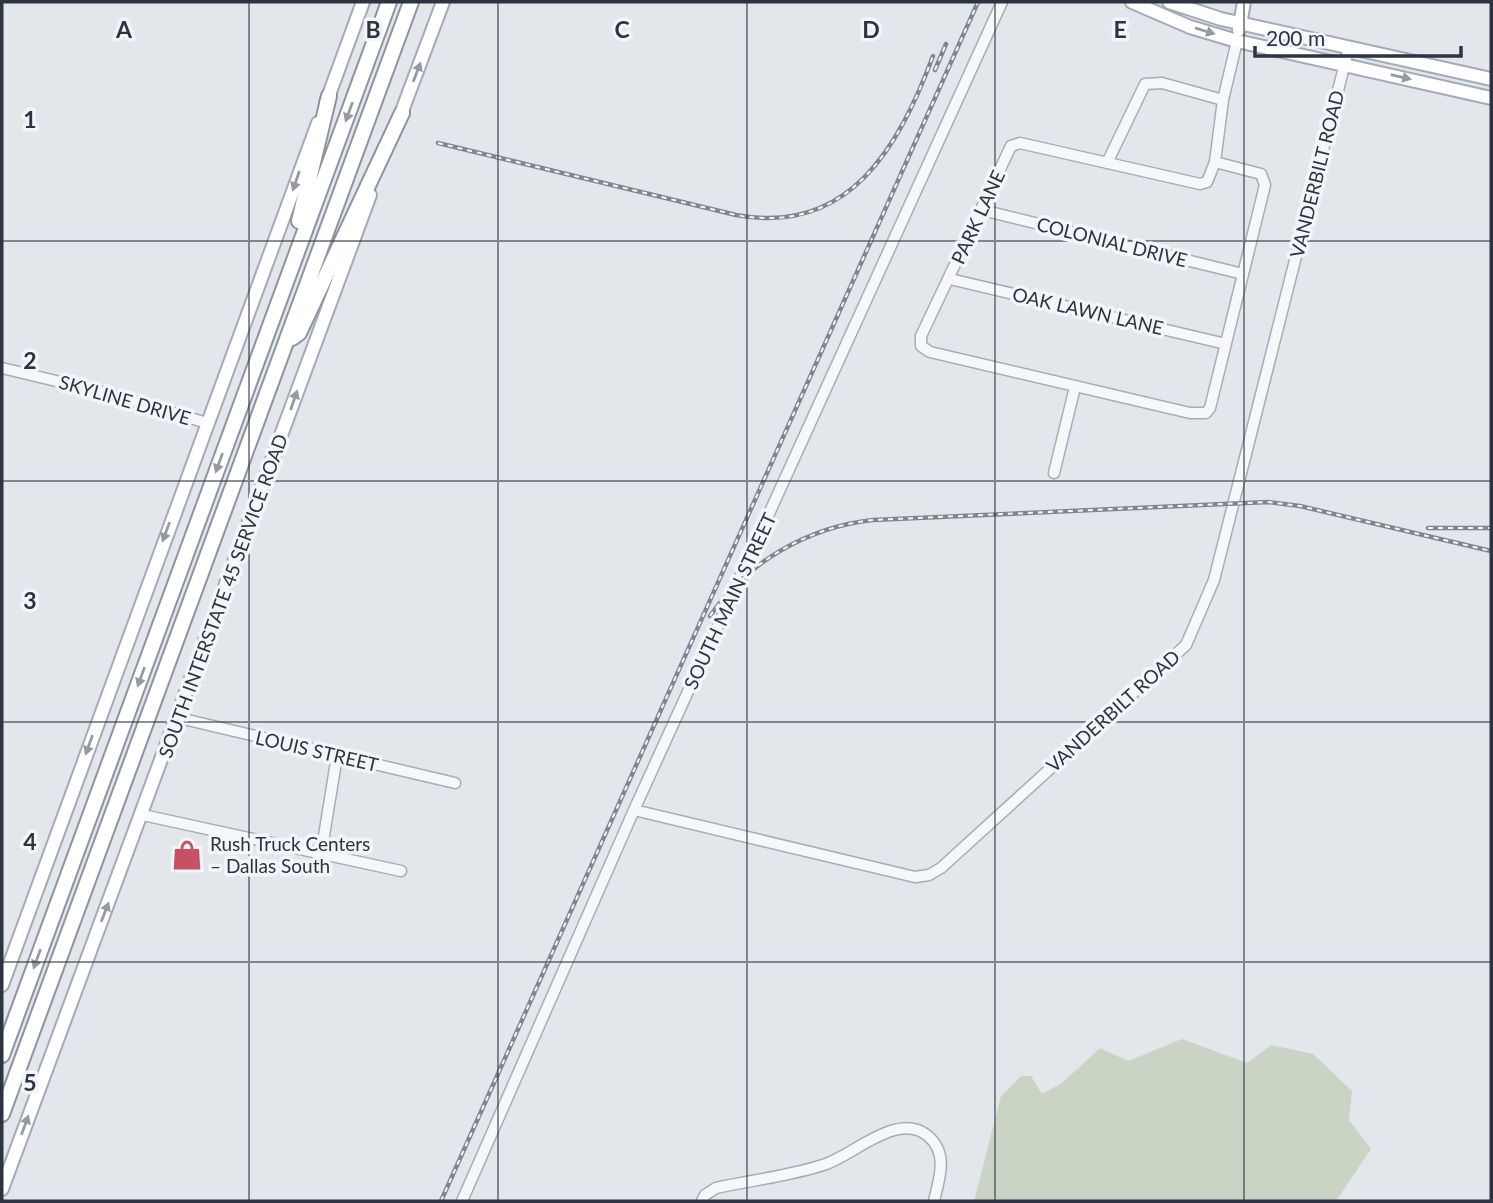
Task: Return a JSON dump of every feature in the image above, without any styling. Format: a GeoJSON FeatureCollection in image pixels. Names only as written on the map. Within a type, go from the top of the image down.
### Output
{"type":"FeatureCollection","features":[{"type":"Feature","properties":{"kind":"highway"},"geometry":{"type":"LineString","coordinates":[[2,1055],[389,2]]}},
{"type":"Feature","properties":{"kind":"highway"},"geometry":{"type":"LineString","coordinates":[[2,1114],[411,2]]}},
{"type":"Feature","properties":{"kind":"highway"},"geometry":{"type":"LineString","coordinates":[[282,293],[328,96]]}},
{"type":"Feature","properties":{"kind":"highway"},"geometry":{"type":"LineString","coordinates":[[285,344],[299,333],[401,113]]}},
{"type":"Feature","properties":{"kind":"main road"},"geometry":{"type":"LineString","coordinates":[[2,985],[363,2]]}},
{"type":"Feature","properties":{"kind":"main road","name":"SOUTH INTERSTATE 45 SERVICE ROAD"},"geometry":{"type":"LineString","coordinates":[[2,1189],[443,2]]}},
{"type":"Feature","properties":{"kind":"main road"},"geometry":{"type":"LineString","coordinates":[[1132,2],[1190,27],[1237,41],[1491,98]]}},
{"type":"Feature","properties":{"kind":"main road"},"geometry":{"type":"LineString","coordinates":[[1169,2],[1240,23],[1491,79]]}},
{"type":"Feature","properties":{"kind":"main road"},"geometry":{"type":"LineString","coordinates":[[1237,41],[1244,2]]}},
{"type":"Feature","properties":{"kind":"street","name":"SOUTH MAIN STREET"},"geometry":{"type":"LineString","coordinates":[[462,1201],[634,810],[1002,2]]}},
{"type":"Feature","properties":{"kind":"street"},"geometry":{"type":"LineString","coordinates":[[1215,162],[1223,100],[1237,41]]}},
{"type":"Feature","properties":{"kind":"street","name":"VANDERBILT ROAD"},"geometry":{"type":"LineString","coordinates":[[634,810],[915,877],[929,875],[941,868],[1186,645],[1214,580],[1349,47]]}},
{"type":"Feature","properties":{"kind":"street"},"geometry":{"type":"LineString","coordinates":[[1107,163],[1141,89],[1150,82],[1223,100]]}},
{"type":"Feature","properties":{"kind":"street","name":"PARK LANE"},"geometry":{"type":"LineString","coordinates":[[1015,143],[1200,184],[1210,178],[1215,162],[1253,171],[1265,179],[1210,408],[1206,413],[1190,413],[1075,387],[924,349],[921,346],[921,335],[1015,143]]}},
{"type":"Feature","properties":{"kind":"street","name":"COLONIAL DRIVE"},"geometry":{"type":"LineString","coordinates":[[982,210],[1243,274]]}},
{"type":"Feature","properties":{"kind":"street","name":"OAK LAWN LANE"},"geometry":{"type":"LineString","coordinates":[[950,279],[1226,344]]}},
{"type":"Feature","properties":{"kind":"street","name":"SKYLINE DRIVE"},"geometry":{"type":"LineString","coordinates":[[2,368],[106,393],[207,423]]}},
{"type":"Feature","properties":{"kind":"street"},"geometry":{"type":"LineString","coordinates":[[1054,473],[1075,387]]}},
{"type":"Feature","properties":{"kind":"street","name":"LOUIS STREET"},"geometry":{"type":"LineString","coordinates":[[179,718],[455,783]]}},
{"type":"Feature","properties":{"kind":"street"},"geometry":{"type":"LineString","coordinates":[[321,854],[337,756]]}},
{"type":"Feature","properties":{"kind":"street"},"geometry":{"type":"LineString","coordinates":[[143,814],[401,871]]}},
{"type":"Feature","properties":{"kind":"street"},"geometry":{"type":"LineString","coordinates":[[702,1201],[705,1195],[716,1188],[821,1166],[885,1133],[906,1128],[928,1136],[940,1153],[942,1169],[934,1201]]}},
{"type":"Feature","properties":{"kind":"green space"},"geometry":{"type":"Polygon","coordinates":[[[1182,1039],[1247,1063],[1271,1045],[1313,1054],[1352,1091],[1349,1120],[1371,1149],[1336,1201],[974,1201],[1001,1096],[1021,1076],[1031,1076],[1042,1094],[1062,1083],[1100,1048],[1128,1061],[1182,1039]]]}},
{"type":"Feature","properties":{"kind":"railway"},"geometry":{"type":"LineString","coordinates":[[441,1201],[978,2]]}},
{"type":"Feature","properties":{"kind":"railway"},"geometry":{"type":"LineString","coordinates":[[935,70],[946,44]]}},
{"type":"Feature","properties":{"kind":"railway"},"geometry":{"type":"LineString","coordinates":[[438,143],[736,215],[776,218],[810,212],[839,198],[864,178],[886,152],[904,122],[933,56]]}},
{"type":"Feature","properties":{"kind":"railway"},"geometry":{"type":"LineString","coordinates":[[710,616],[742,579],[781,550],[825,530],[873,520],[1268,502],[1300,506],[1491,551]]}},
{"type":"Feature","properties":{"kind":"railway"},"geometry":{"type":"LineString","coordinates":[[1428,528],[1491,528]]}},
{"type":"Feature","properties":{"kind":"place","name":"Rush Truck Centers – Dallas South"},"geometry":{"type":"Point","coordinates":[187,855]}}]}
